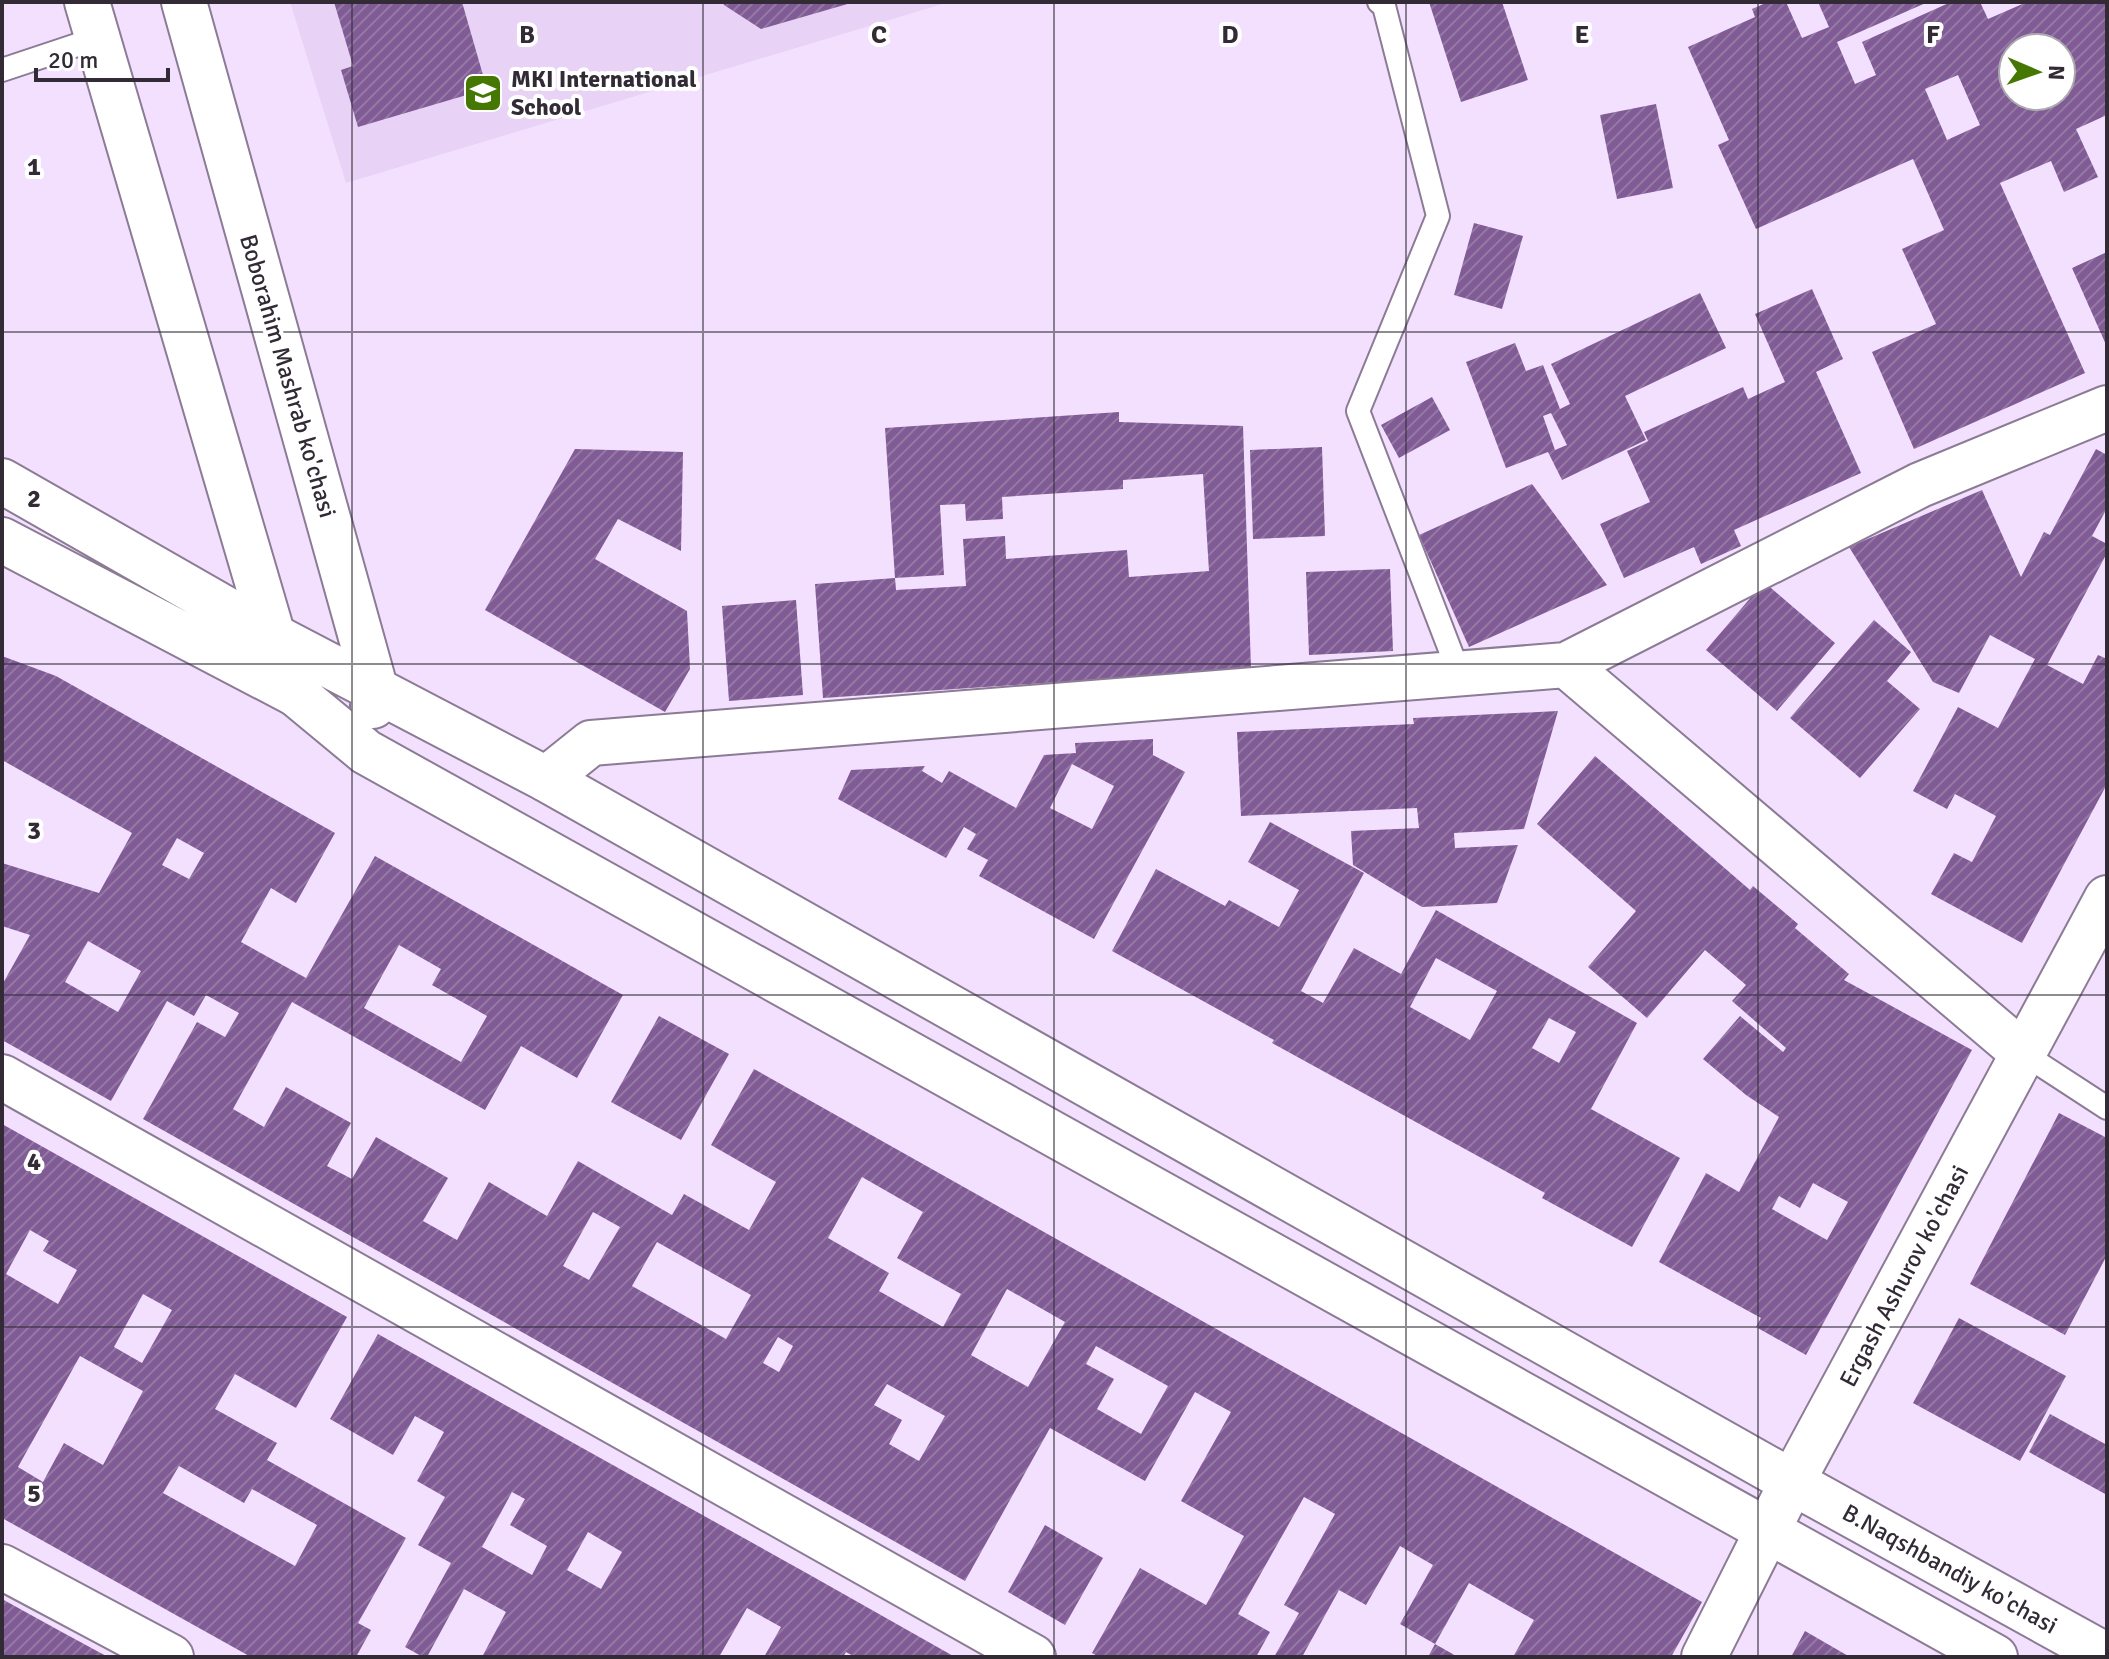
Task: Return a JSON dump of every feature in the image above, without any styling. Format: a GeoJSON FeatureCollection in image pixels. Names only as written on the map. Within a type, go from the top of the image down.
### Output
{"type":"FeatureCollection","features":[{"type":"Feature","properties":{"kind":"main road","name":"Boborahim Mashrab ko'chasi"},"geometry":{"type":"LineString","coordinates":[[184,2],[376,691],[366,752]]}},
{"type":"Feature","properties":{"kind":"main road"},"geometry":{"type":"LineString","coordinates":[[92,20],[273,636],[296,694]]}},
{"type":"Feature","properties":{"kind":"main road"},"geometry":{"type":"LineString","coordinates":[[546,779],[591,743],[1566,665],[1920,485],[2107,408]]}},
{"type":"Feature","properties":{"kind":"main road","name":"B.Naqshbandiy ko'chasi"},"geometry":{"type":"LineString","coordinates":[[2,481],[273,636],[546,779],[1792,1482],[2107,1656]]}},
{"type":"Feature","properties":{"kind":"main road"},"geometry":{"type":"LineString","coordinates":[[2,540],[296,694],[366,752],[1995,1657]]}},
{"type":"Feature","properties":{"kind":"main road"},"geometry":{"type":"LineString","coordinates":[[1566,665],[2024,1054]]}},
{"type":"Feature","properties":{"kind":"main road","name":"Ergash Ashurov ko'chasi"},"geometry":{"type":"LineString","coordinates":[[1704,1657],[1792,1482],[2107,898]]}},
{"type":"Feature","properties":{"kind":"main road"},"geometry":{"type":"LineString","coordinates":[[2,1077],[1033,1657]]}},
{"type":"Feature","properties":{"kind":"main road"},"geometry":{"type":"LineString","coordinates":[[2,1567],[171,1657]]}},
{"type":"Feature","properties":{"kind":"lane"},"geometry":{"type":"LineString","coordinates":[[1379,2],[1384,6],[1438,216],[1358,411],[1459,673]]}},
{"type":"Feature","properties":{"kind":"lane"},"geometry":{"type":"LineString","coordinates":[[2,70],[92,20]]}},
{"type":"Feature","properties":{"kind":"lane"},"geometry":{"type":"LineString","coordinates":[[2024,1054],[2107,1108]]}},
{"type":"Feature","properties":{"kind":"shaded area","name":"MKI International School"},"geometry":{"type":"Polygon","coordinates":[[[290,2],[949,2],[346,183],[290,2]]]}},
{"type":"Feature","properties":{"kind":"building"},"geometry":{"type":"Polygon","coordinates":[[[334,2],[462,2],[487,89],[358,127],[341,70],[353,66],[334,2]]]}},
{"type":"Feature","properties":{"kind":"building"},"geometry":{"type":"Polygon","coordinates":[[[723,2],[851,2],[851,3],[761,29],[723,2]]]}},
{"type":"Feature","properties":{"kind":"building"},"geometry":{"type":"Polygon","coordinates":[[[1429,2],[1502,2],[1528,80],[1461,102],[1429,2]]]}},
{"type":"Feature","properties":{"kind":"building"},"geometry":{"type":"Polygon","coordinates":[[[1768,2],[1786,2],[1802,38],[1829,27],[1818,2],[1928,2],[1837,42],[1855,84],[1876,75],[1862,42],[1951,2],[1980,2],[1988,19],[2027,2],[2107,2],[2107,115],[2076,129],[2098,177],[2064,192],[2051,161],[2000,183],[2085,373],[1914,449],[1872,352],[1936,324],[1902,249],[1944,230],[1913,159],[1756,229],[1718,145],[1729,140],[1688,47],[1755,17],[1752,9],[1768,2]],[[1958,75],[1925,89],[1947,140],[1980,125],[1958,75]]]}},
{"type":"Feature","properties":{"kind":"building"},"geometry":{"type":"Polygon","coordinates":[[[1656,104],[1673,188],[1617,199],[1600,115],[1656,104]]]}},
{"type":"Feature","properties":{"kind":"building"},"geometry":{"type":"Polygon","coordinates":[[[1474,223],[1523,236],[1502,309],[1454,295],[1474,223]]]}},
{"type":"Feature","properties":{"kind":"building"},"geometry":{"type":"Polygon","coordinates":[[[2107,252],[2107,347],[2072,268],[2107,252]]]}},
{"type":"Feature","properties":{"kind":"building"},"geometry":{"type":"Polygon","coordinates":[[[1812,289],[1843,359],[1816,372],[1861,473],[1734,530],[1741,546],[1701,564],[1694,547],[1624,578],[1600,524],[1650,502],[1627,451],[1648,441],[1644,432],[1743,387],[1748,399],[1785,382],[1755,314],[1812,289]]]}},
{"type":"Feature","properties":{"kind":"building"},"geometry":{"type":"Polygon","coordinates":[[[1700,293],[1726,348],[1625,396],[1646,440],[1562,480],[1548,452],[1506,468],[1466,362],[1515,343],[1526,371],[1543,365],[1560,409],[1570,404],[1551,364],[1700,293]],[[1551,413],[1543,416],[1555,450],[1567,445],[1551,413]]]}},
{"type":"Feature","properties":{"kind":"building"},"geometry":{"type":"Polygon","coordinates":[[[1432,397],[1450,430],[1399,458],[1381,425],[1432,397]]]}},
{"type":"Feature","properties":{"kind":"building"},"geometry":{"type":"Polygon","coordinates":[[[1119,412],[1119,422],[1243,426],[1251,669],[823,698],[815,584],[895,578],[885,428],[1119,412]],[[1203,474],[1123,480],[1123,489],[1002,497],[1003,519],[966,521],[965,504],[940,505],[944,575],[895,578],[896,590],[966,586],[963,539],[1005,536],[1006,559],[1127,550],[1129,577],[1209,571],[1203,474]]]}},
{"type":"Feature","properties":{"kind":"building"},"geometry":{"type":"Polygon","coordinates":[[[1322,447],[1325,536],[1253,539],[1250,450],[1322,447]]]}},
{"type":"Feature","properties":{"kind":"building"},"geometry":{"type":"Polygon","coordinates":[[[575,449],[683,452],[681,551],[618,519],[595,559],[687,611],[690,669],[665,712],[485,610],[575,449]]]}},
{"type":"Feature","properties":{"kind":"building"},"geometry":{"type":"Polygon","coordinates":[[[2096,449],[2107,455],[2107,508],[2092,536],[2107,544],[2107,553],[2047,665],[2083,684],[2098,655],[2107,659],[2107,784],[2022,943],[1931,894],[1954,853],[1972,862],[1996,816],[1955,794],[1947,809],[1913,791],[1958,707],[1998,728],[2035,659],[1990,635],[1959,693],[1933,682],[1849,547],[1982,490],[2021,577],[2044,532],[2050,535],[2096,449]]]}},
{"type":"Feature","properties":{"kind":"building"},"geometry":{"type":"Polygon","coordinates":[[[1532,484],[1607,585],[1469,647],[1419,535],[1532,484]]]}},
{"type":"Feature","properties":{"kind":"building"},"geometry":{"type":"Polygon","coordinates":[[[1390,569],[1393,651],[1309,655],[1306,572],[1390,569]]]}},
{"type":"Feature","properties":{"kind":"building"},"geometry":{"type":"Polygon","coordinates":[[[1764,582],[1835,643],[1777,711],[1706,650],[1764,582]]]}},
{"type":"Feature","properties":{"kind":"building"},"geometry":{"type":"Polygon","coordinates":[[[796,600],[803,695],[729,701],[722,606],[796,600]]]}},
{"type":"Feature","properties":{"kind":"building"},"geometry":{"type":"Polygon","coordinates":[[[1874,620],[1911,652],[1887,681],[1920,709],[1860,778],[1790,718],[1874,620]]]}},
{"type":"Feature","properties":{"kind":"building"},"geometry":{"type":"Polygon","coordinates":[[[2,656],[56,676],[335,833],[296,903],[271,888],[241,942],[306,978],[375,856],[623,995],[577,1078],[521,1046],[485,1110],[292,1002],[233,1109],[264,1127],[286,1087],[351,1123],[327,1166],[352,1179],[376,1137],[448,1178],[423,1221],[457,1240],[489,1182],[547,1216],[578,1161],[672,1215],[684,1194],[749,1230],[776,1182],[711,1145],[754,1069],[1702,1602],[1671,1657],[1513,1657],[1534,1620],[1469,1583],[1435,1644],[1400,1624],[1433,1565],[1400,1546],[1366,1605],[1339,1590],[1302,1657],[1274,1657],[1299,1613],[1284,1605],[1335,1514],[1304,1497],[1238,1614],[1270,1632],[1256,1657],[1099,1657],[1092,1653],[1140,1568],[1206,1605],[1244,1536],[1181,1501],[1231,1412],[1195,1392],[1145,1481],[1050,1428],[965,1581],[143,1119],[197,1022],[225,1037],[239,1013],[206,995],[194,1016],[167,1001],[111,1101],[2,1040],[2,985],[30,935],[2,926],[2,863],[99,893],[132,833],[2,760],[2,656]],[[177,838],[162,865],[189,879],[204,853],[177,838]],[[88,941],[65,982],[118,1012],[141,971],[88,941]],[[399,945],[364,1008],[461,1062],[487,1016],[432,985],[441,969],[399,945]],[[862,1177],[828,1238],[889,1273],[879,1291],[943,1327],[961,1294],[897,1258],[923,1212],[862,1177]],[[593,1212],[563,1266],[589,1280],[620,1227],[593,1212]],[[657,1242],[632,1286],[726,1339],[751,1295],[657,1242]],[[1007,1289],[971,1355],[1028,1387],[1065,1322],[1007,1289]],[[778,1337],[763,1363],[779,1372],[793,1346],[778,1337]],[[1096,1346],[1086,1364],[1114,1379],[1097,1409],[1141,1434],[1168,1386],[1096,1346]],[[887,1384],[874,1405],[902,1420],[889,1444],[919,1461],[945,1416],[887,1384]]]}},
{"type":"Feature","properties":{"kind":"building"},"geometry":{"type":"Polygon","coordinates":[[[1558,711],[1524,829],[1454,833],[1455,848],[1518,845],[1497,903],[1422,907],[1353,865],[1351,831],[1419,828],[1417,808],[1241,816],[1237,732],[1414,724],[1413,718],[1558,711]]]}},
{"type":"Feature","properties":{"kind":"building"},"geometry":{"type":"Polygon","coordinates":[[[1153,739],[1153,755],[1185,772],[1094,939],[979,876],[988,860],[967,849],[976,834],[964,827],[946,858],[838,799],[851,770],[925,766],[922,771],[942,783],[949,771],[1016,808],[1044,755],[1076,753],[1075,743],[1153,739]],[[1072,764],[1050,808],[1092,829],[1114,786],[1072,764]]]}},
{"type":"Feature","properties":{"kind":"building"},"geometry":{"type":"Polygon","coordinates":[[[1595,756],[1750,890],[1753,886],[1798,924],[1795,928],[1849,974],[1844,980],[1972,1050],[1806,1355],[1756,1327],[1761,1318],[1659,1262],[1706,1173],[1739,1192],[1779,1117],[1746,1095],[1703,1059],[1740,1016],[1783,1052],[1786,1048],[1732,1001],[1746,985],[1705,950],[1647,1018],[1588,967],[1636,911],[1537,824],[1595,756]],[[1813,1183],[1800,1208],[1779,1196],[1772,1209],[1827,1240],[1848,1202],[1813,1183]]]}},
{"type":"Feature","properties":{"kind":"building"},"geometry":{"type":"Polygon","coordinates":[[[1270,822],[1364,873],[1301,991],[1323,1003],[1354,948],[1401,974],[1436,910],[1637,1023],[1591,1109],[1680,1158],[1632,1247],[1542,1198],[1545,1193],[1112,951],[1156,869],[1225,906],[1229,900],[1279,927],[1299,890],[1248,862],[1270,822]],[[1436,958],[1410,1007],[1470,1040],[1497,991],[1436,958]],[[1549,1018],[1532,1048],[1559,1063],[1576,1032],[1549,1018]]]}},
{"type":"Feature","properties":{"kind":"building"},"geometry":{"type":"Polygon","coordinates":[[[659,1016],[729,1054],[681,1140],[611,1102],[659,1016]]]}},
{"type":"Feature","properties":{"kind":"building"},"geometry":{"type":"Polygon","coordinates":[[[2059,1113],[2107,1138],[2107,1255],[2065,1335],[1970,1284],[2059,1113]]]}},
{"type":"Feature","properties":{"kind":"building"},"geometry":{"type":"Polygon","coordinates":[[[2,1124],[347,1317],[296,1408],[235,1374],[215,1409],[277,1443],[267,1460],[406,1538],[358,1623],[371,1630],[356,1657],[251,1657],[2,1518],[2,1124]],[[30,1230],[6,1274],[58,1304],[77,1270],[43,1251],[49,1241],[30,1230]],[[143,1294],[114,1347],[142,1363],[172,1310],[143,1294]],[[80,1356],[18,1467],[43,1482],[64,1443],[103,1465],[143,1391],[80,1356]],[[179,1466],[163,1493],[295,1566],[317,1525],[252,1489],[244,1503],[179,1466]]]}},
{"type":"Feature","properties":{"kind":"building"},"geometry":{"type":"Polygon","coordinates":[[[1959,1318],[2066,1376],[2020,1461],[1913,1403],[1959,1318]]]}},
{"type":"Feature","properties":{"kind":"building"},"geometry":{"type":"Polygon","coordinates":[[[378,1334],[955,1657],[855,1657],[846,1652],[843,1657],[764,1657],[781,1627],[747,1608],[719,1657],[482,1657],[506,1612],[464,1589],[427,1657],[423,1657],[405,1647],[451,1563],[418,1545],[445,1497],[417,1481],[444,1432],[415,1416],[393,1455],[330,1419],[378,1334]],[[512,1492],[482,1547],[532,1575],[547,1546],[510,1525],[525,1499],[512,1492]],[[588,1532],[567,1570],[601,1589],[622,1552],[588,1532]]]}},
{"type":"Feature","properties":{"kind":"building"},"geometry":{"type":"Polygon","coordinates":[[[2050,1414],[2107,1445],[2107,1495],[2029,1452],[2050,1414]]]}},
{"type":"Feature","properties":{"kind":"building"},"geometry":{"type":"Polygon","coordinates":[[[1045,1525],[1103,1558],[1065,1625],[1008,1592],[1045,1525]]]}},
{"type":"Feature","properties":{"kind":"building"},"geometry":{"type":"Polygon","coordinates":[[[2,1599],[60,1631],[108,1657],[2,1657],[2,1599]]]}},
{"type":"Feature","properties":{"kind":"building"},"geometry":{"type":"Polygon","coordinates":[[[1805,1631],[1850,1657],[1791,1657],[1805,1631]]]}},
{"type":"Feature","properties":{"kind":"building"},"geometry":{"type":"Polygon","coordinates":[[[1435,1644],[1458,1657],[1428,1657],[1435,1644]]]}},
{"type":"Feature","properties":{"kind":"place","name":"MKI International School"},"geometry":{"type":"Point","coordinates":[483,93]}}]}
